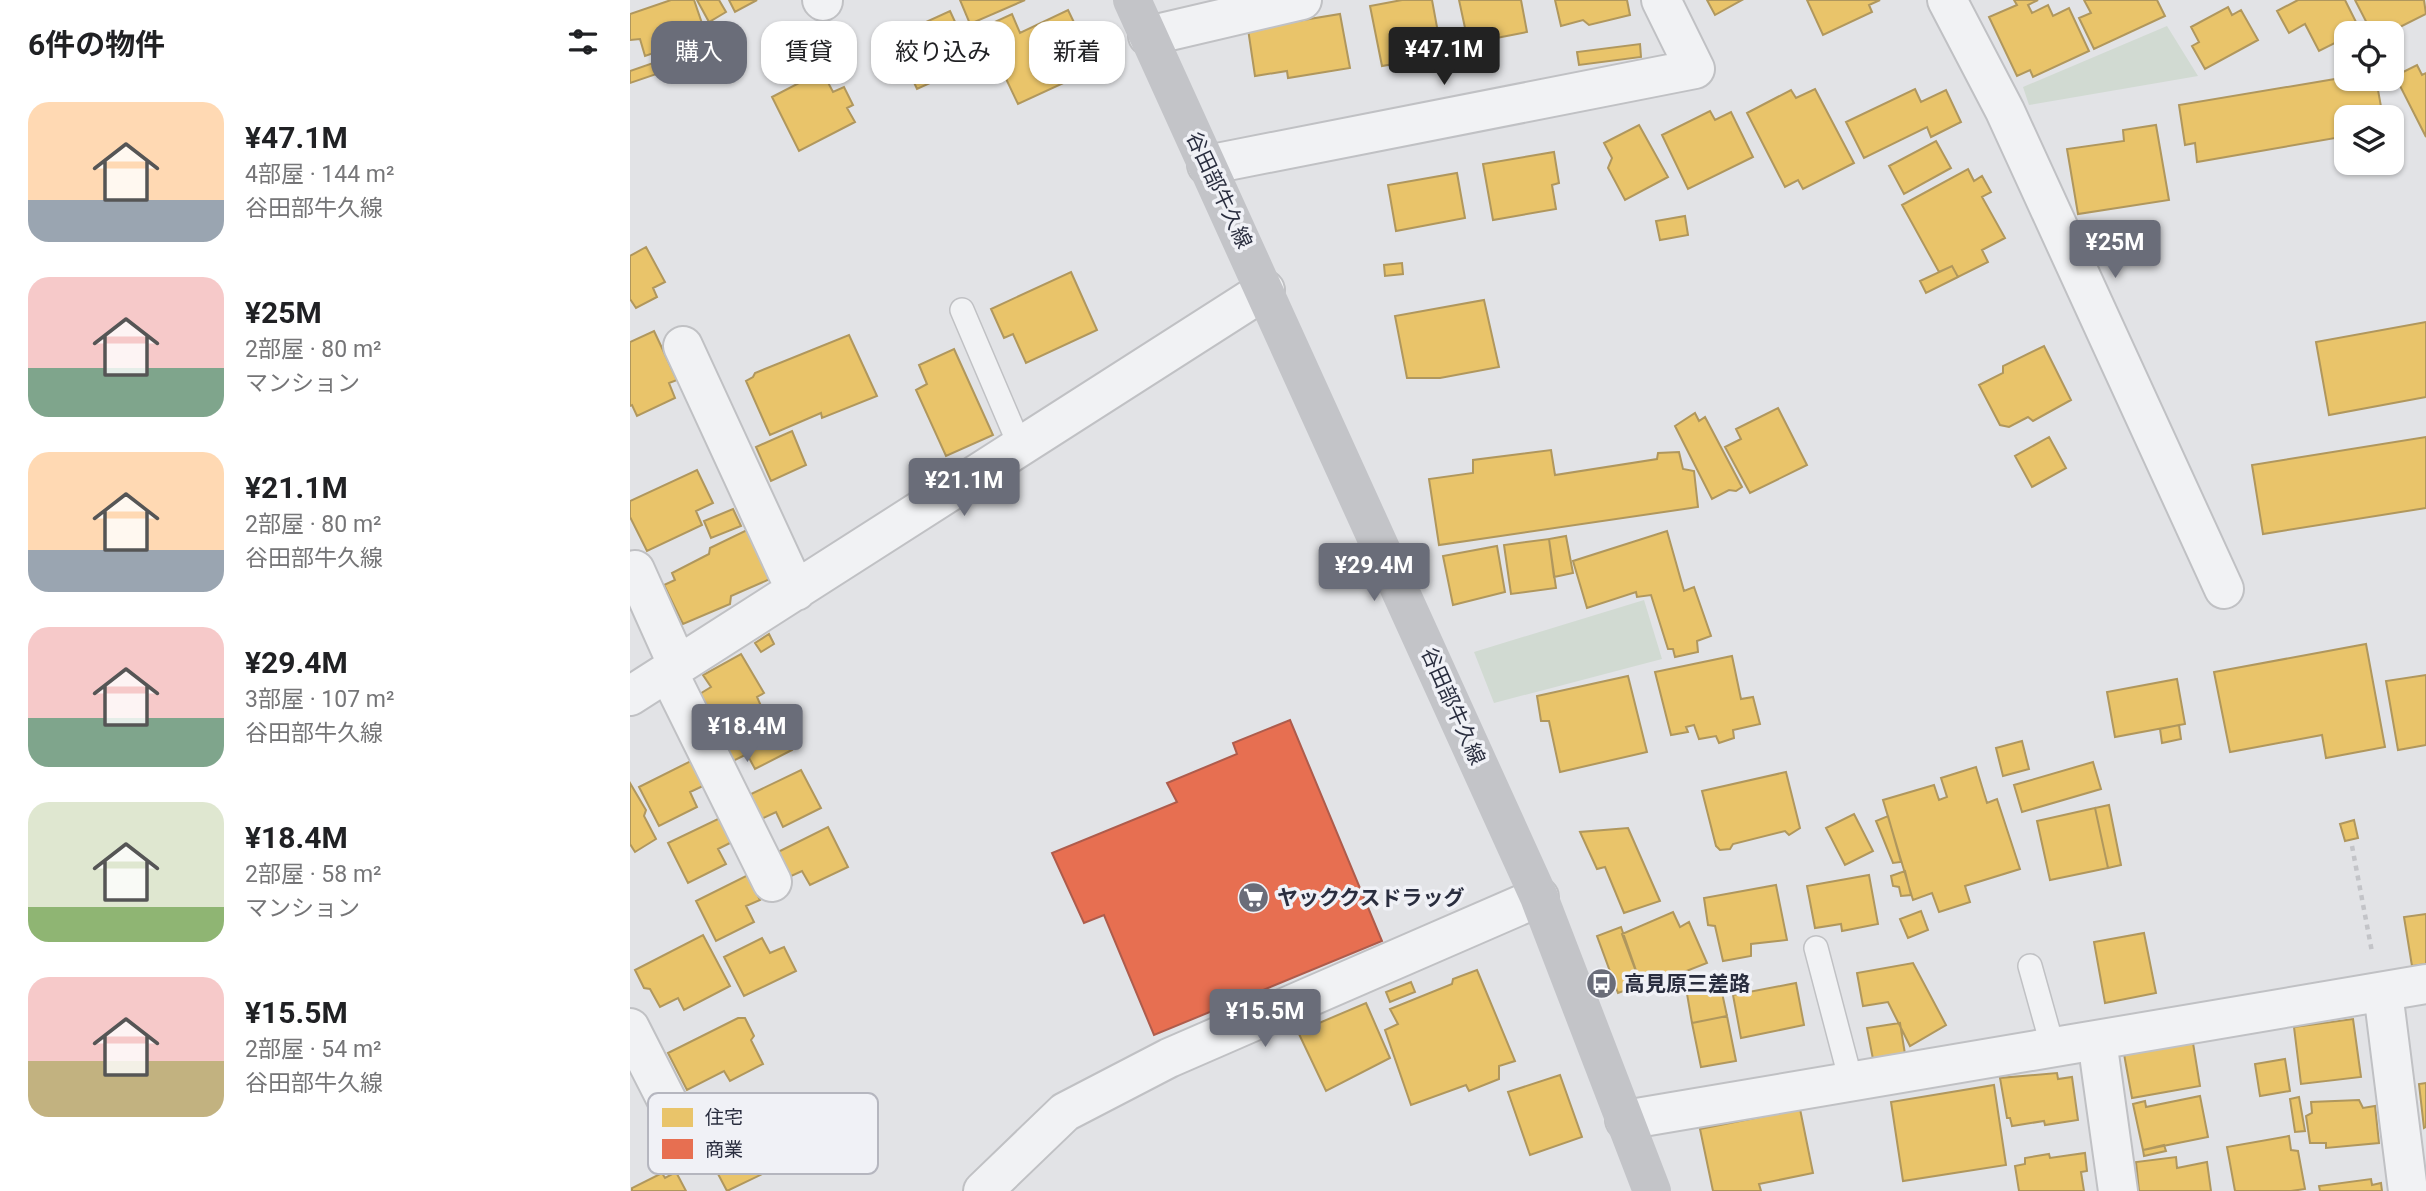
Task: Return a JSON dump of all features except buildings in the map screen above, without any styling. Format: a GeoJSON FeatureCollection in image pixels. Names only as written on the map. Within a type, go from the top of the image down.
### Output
{"type":"FeatureCollection","features":[{"type":"Feature","properties":{"kind":"main road","name":"谷田部牛久線"},"geometry":{"type":"LineString","coordinates":[[1132,0],[1539,897],[1652,1191]]}},
{"type":"Feature","properties":{"kind":"street"},"geometry":{"type":"LineString","coordinates":[[1148,36],[1302,0]]}},
{"type":"Feature","properties":{"kind":"street"},"geometry":{"type":"LineString","coordinates":[[1207,165],[1695,69],[1661,0]]}},
{"type":"Feature","properties":{"kind":"street"},"geometry":{"type":"LineString","coordinates":[[1947,0],[2005,111],[2224,589]]}},
{"type":"Feature","properties":{"kind":"street"},"geometry":{"type":"LineString","coordinates":[[630,696],[1265,290]]}},
{"type":"Feature","properties":{"kind":"street"},"geometry":{"type":"LineString","coordinates":[[683,346],[796,591]]}},
{"type":"Feature","properties":{"kind":"street"},"geometry":{"type":"LineString","coordinates":[[635,570],[673,669],[772,882]]}},
{"type":"Feature","properties":{"kind":"street"},"geometry":{"type":"LineString","coordinates":[[983,1191],[1065,1112],[1076,1106],[1169,1058],[1539,897]]}},
{"type":"Feature","properties":{"kind":"street"},"geometry":{"type":"LineString","coordinates":[[1625,1120],[2426,984]]}},
{"type":"Feature","properties":{"kind":"street"},"geometry":{"type":"LineString","coordinates":[[2381,992],[2408,1191]]}},
{"type":"Feature","properties":{"kind":"street"},"geometry":{"type":"LineString","coordinates":[[630,1028],[663,1093]]}},
{"type":"Feature","properties":{"kind":"street"},"geometry":{"type":"LineString","coordinates":[[2096,1040],[2118,1191]]}},
{"type":"Feature","properties":{"kind":"lane"},"geometry":{"type":"LineString","coordinates":[[962,310],[1020,446]]}},
{"type":"Feature","properties":{"kind":"lane"},"geometry":{"type":"LineString","coordinates":[[1816,948],[1851,1081]]}},
{"type":"Feature","properties":{"kind":"lane"},"geometry":{"type":"LineString","coordinates":[[2030,966],[2053,1048]]}},
{"type":"Feature","properties":{"kind":"path"},"geometry":{"type":"LineString","coordinates":[[2353,846],[2381,992]]}},
{"type":"Feature","properties":{"kind":"shaded area"},"geometry":{"type":"Polygon","coordinates":[[[2167,26],[2198,76],[2029,105],[2023,87],[2167,26]]]}},
{"type":"Feature","properties":{"kind":"shaded area"},"geometry":{"type":"Polygon","coordinates":[[[1644,600],[1662,659],[1494,703],[1474,652],[1644,600]]]}},
{"type":"Feature","properties":{"kind":"place","name":"ヤッククスドラッグ"},"geometry":{"type":"Point","coordinates":[1254,898]}},
{"type":"Feature","properties":{"kind":"place","name":"高見原三差路"},"geometry":{"type":"Point","coordinates":[1601,984]}}]}
